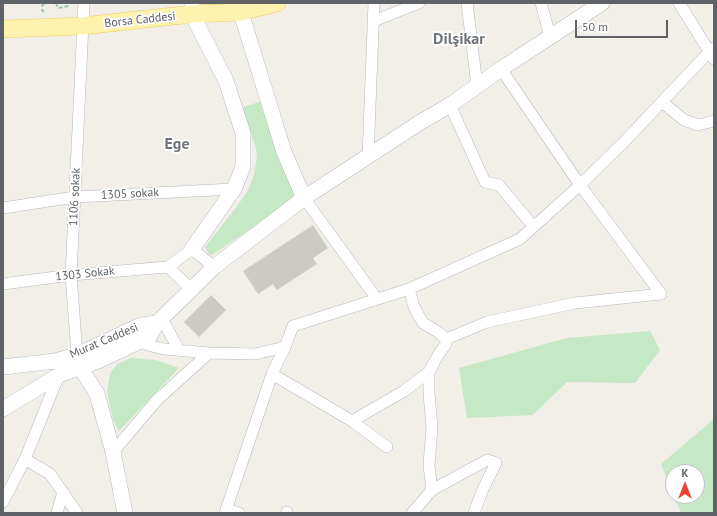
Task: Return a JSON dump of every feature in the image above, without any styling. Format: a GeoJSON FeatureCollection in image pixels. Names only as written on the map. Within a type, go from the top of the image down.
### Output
{"type":"FeatureCollection","features":[{"type":"Feature","properties":{"kind":"main road","name":"Borsa Caddesi"},"geometry":{"type":"LineString","coordinates":[[3,29],[82,26],[192,9],[239,7],[277,3]]}},
{"type":"Feature","properties":{"kind":"main road"},"geometry":{"type":"LineString","coordinates":[[3,409],[59,375],[78,361],[98,361],[149,338],[160,321],[214,266],[304,198],[419,123],[450,106],[501,69],[602,3]]}},
{"type":"Feature","properties":{"kind":"main road"},"geometry":{"type":"LineString","coordinates":[[239,7],[284,152],[304,198]]}},
{"type":"Feature","properties":{"kind":"main road"},"geometry":{"type":"LineString","coordinates":[[192,9],[226,81],[244,134],[243,167],[234,189],[192,249]]}},
{"type":"Feature","properties":{"kind":"main road","name":"Murat Caddesi"},"geometry":{"type":"LineString","coordinates":[[3,367],[56,360],[78,361],[141,325],[160,321]]}},
{"type":"Feature","properties":{"kind":"main road"},"geometry":{"type":"LineString","coordinates":[[78,361],[97,394],[113,452],[125,513]]}},
{"type":"Feature","properties":{"kind":"main road"},"geometry":{"type":"LineString","coordinates":[[97,394],[98,361]]}},
{"type":"Feature","properties":{"kind":"street"},"geometry":{"type":"LineString","coordinates":[[82,26],[84,3]]}},
{"type":"Feature","properties":{"kind":"street"},"geometry":{"type":"LineString","coordinates":[[368,157],[374,3]]}},
{"type":"Feature","properties":{"kind":"street"},"geometry":{"type":"LineString","coordinates":[[374,21],[419,3]]}},
{"type":"Feature","properties":{"kind":"street"},"geometry":{"type":"LineString","coordinates":[[467,3],[477,86]]}},
{"type":"Feature","properties":{"kind":"street"},"geometry":{"type":"LineString","coordinates":[[541,3],[550,36]]}},
{"type":"Feature","properties":{"kind":"street"},"geometry":{"type":"LineString","coordinates":[[239,513],[226,511],[272,374],[285,347],[292,326],[409,288],[520,239],[580,185],[712,53],[679,3]]}},
{"type":"Feature","properties":{"kind":"street","name":"1106 sokak"},"geometry":{"type":"LineString","coordinates":[[78,361],[71,275],[82,26]]}},
{"type":"Feature","properties":{"kind":"street"},"geometry":{"type":"LineString","coordinates":[[446,339],[487,322],[575,302],[661,294],[580,185],[501,69]]}},
{"type":"Feature","properties":{"kind":"street"},"geometry":{"type":"LineString","coordinates":[[662,102],[684,120],[698,125],[714,121]]}},
{"type":"Feature","properties":{"kind":"street"},"geometry":{"type":"LineString","coordinates":[[450,106],[485,182],[499,185],[533,226]]}},
{"type":"Feature","properties":{"kind":"street","name":"1305 sokak"},"geometry":{"type":"LineString","coordinates":[[3,208],[75,197],[234,189]]}},
{"type":"Feature","properties":{"kind":"street"},"geometry":{"type":"LineString","coordinates":[[304,198],[377,299]]}},
{"type":"Feature","properties":{"kind":"street"},"geometry":{"type":"LineString","coordinates":[[191,289],[168,267],[192,249],[214,266]]}},
{"type":"Feature","properties":{"kind":"street","name":"1303 Sokak"},"geometry":{"type":"LineString","coordinates":[[3,284],[71,275],[168,267]]}},
{"type":"Feature","properties":{"kind":"street"},"geometry":{"type":"LineString","coordinates":[[409,288],[414,307],[423,323],[446,339]]}},
{"type":"Feature","properties":{"kind":"street"},"geometry":{"type":"LineString","coordinates":[[160,321],[179,350]]}},
{"type":"Feature","properties":{"kind":"street"},"geometry":{"type":"LineString","coordinates":[[352,421],[404,391],[429,372],[446,344],[446,339]]}},
{"type":"Feature","properties":{"kind":"street"},"geometry":{"type":"LineString","coordinates":[[140,343],[164,349],[209,353],[255,354],[285,347]]}},
{"type":"Feature","properties":{"kind":"street"},"geometry":{"type":"LineString","coordinates":[[113,452],[157,400],[209,353]]}},
{"type":"Feature","properties":{"kind":"street"},"geometry":{"type":"LineString","coordinates":[[429,372],[432,427],[429,465],[432,490]]}},
{"type":"Feature","properties":{"kind":"street"},"geometry":{"type":"LineString","coordinates":[[272,374],[352,421],[387,447]]}},
{"type":"Feature","properties":{"kind":"street"},"geometry":{"type":"LineString","coordinates":[[3,502],[25,459],[59,375]]}},
{"type":"Feature","properties":{"kind":"street"},"geometry":{"type":"LineString","coordinates":[[25,459],[50,474],[77,513]]}},
{"type":"Feature","properties":{"kind":"street"},"geometry":{"type":"LineString","coordinates":[[412,513],[432,490],[488,460],[496,463],[483,489],[474,513]]}},
{"type":"Feature","properties":{"kind":"street"},"geometry":{"type":"LineString","coordinates":[[57,513],[63,492]]}},
{"type":"Feature","properties":{"kind":"path"},"geometry":{"type":"LineString","coordinates":[[56,3],[58,8],[69,6]]}},
{"type":"Feature","properties":{"kind":"green space"},"geometry":{"type":"Polygon","coordinates":[[[262,102],[293,186],[293,196],[287,204],[212,255],[209,254],[205,247],[238,205],[248,190],[254,175],[257,157],[256,148],[243,110],[244,107],[262,102]]]}},
{"type":"Feature","properties":{"kind":"green space"},"geometry":{"type":"Polygon","coordinates":[[[650,331],[660,350],[635,383],[567,382],[533,415],[467,418],[459,368],[567,338],[650,331]]]}},
{"type":"Feature","properties":{"kind":"green space"},"geometry":{"type":"Polygon","coordinates":[[[131,358],[155,360],[179,368],[119,431],[113,419],[107,392],[110,374],[117,364],[131,358]]]}},
{"type":"Feature","properties":{"kind":"green space"},"geometry":{"type":"Polygon","coordinates":[[[714,419],[714,513],[681,513],[677,504],[705,504],[705,464],[665,464],[665,474],[661,464],[714,419]]]}},
{"type":"Feature","properties":{"kind":"building"},"geometry":{"type":"Polygon","coordinates":[[[313,225],[328,248],[313,258],[317,264],[277,290],[273,284],[258,294],[243,271],[313,225]]]}},
{"type":"Feature","properties":{"kind":"building"},"geometry":{"type":"Polygon","coordinates":[[[211,295],[226,310],[199,337],[184,322],[211,295]]]}},
{"type":"Feature","properties":{"kind":"district","name":"Dilşikar"},"geometry":{"type":"Point","coordinates":[459,39]}},
{"type":"Feature","properties":{"kind":"district","name":"Ege"},"geometry":{"type":"Point","coordinates":[177,144]}}]}
